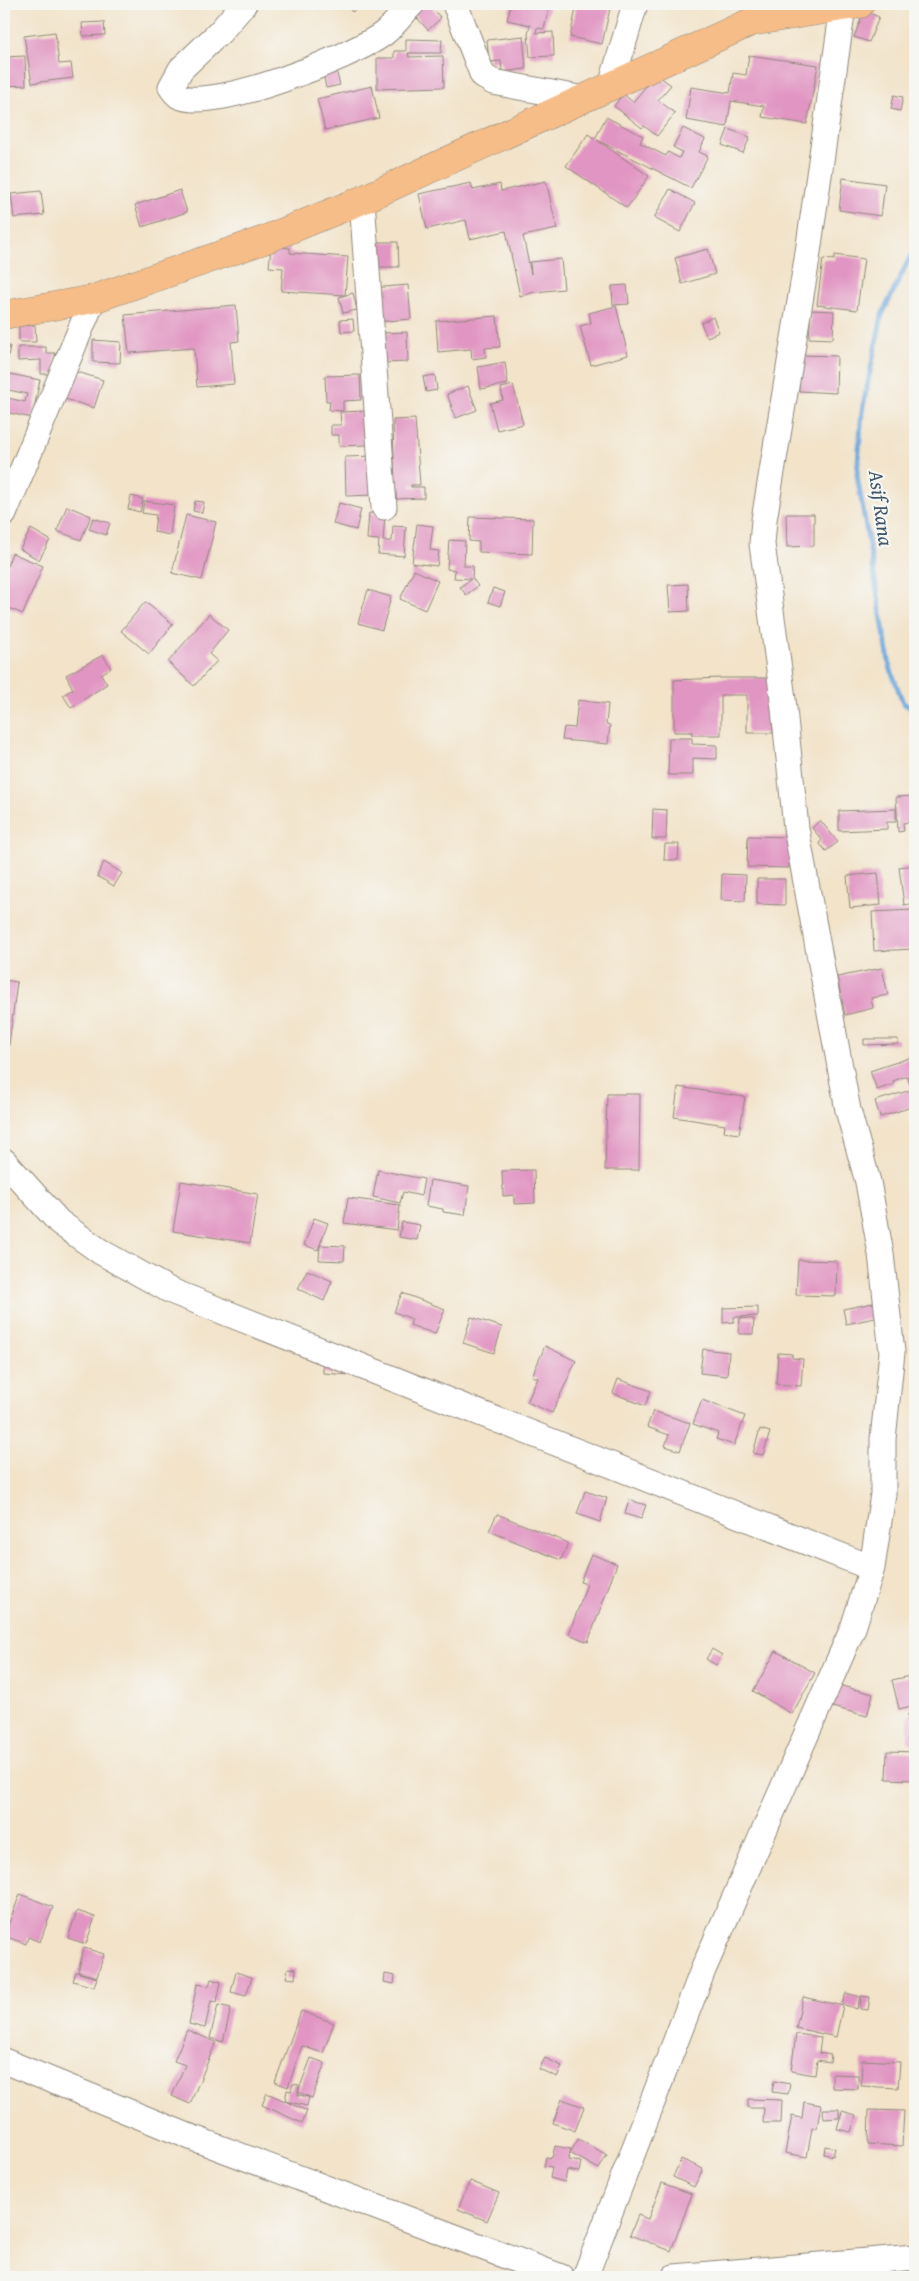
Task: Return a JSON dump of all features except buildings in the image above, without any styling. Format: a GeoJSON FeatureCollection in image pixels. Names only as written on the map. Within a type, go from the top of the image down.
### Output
{"type":"FeatureCollection","features":[{"type":"Feature","properties":{"kind":"main road"},"geometry":{"type":"LineString","coordinates":[[4,315],[93,299],[264,240],[362,200],[751,22],[851,5]]}},
{"type":"Feature","properties":{"kind":"street"},"geometry":{"type":"LineString","coordinates":[[244,4],[220,32],[181,69],[171,87],[178,96],[200,99],[254,90],[345,55],[384,34],[412,4]]}},
{"type":"Feature","properties":{"kind":"street"},"geometry":{"type":"LineString","coordinates":[[455,4],[483,76],[493,82],[584,99]]}},
{"type":"Feature","properties":{"kind":"street"},"geometry":{"type":"LineString","coordinates":[[611,86],[636,4]]}},
{"type":"Feature","properties":{"kind":"street"},"geometry":{"type":"LineString","coordinates":[[585,2277],[703,1970],[852,1628],[872,1568],[883,1494],[883,1439],[892,1352],[880,1245],[868,1182],[848,1110],[796,828],[783,699],[762,544],[764,520],[807,259],[851,5]]}},
{"type":"Feature","properties":{"kind":"street"},"geometry":{"type":"LineString","coordinates":[[362,200],[384,507]]}},
{"type":"Feature","properties":{"kind":"street"},"geometry":{"type":"LineString","coordinates":[[4,514],[93,299]]}},
{"type":"Feature","properties":{"kind":"street"},"geometry":{"type":"LineString","coordinates":[[4,1161],[59,1222],[101,1252],[171,1291],[872,1568]]}},
{"type":"Feature","properties":{"kind":"street"},"geometry":{"type":"LineString","coordinates":[[4,2061],[188,2136],[561,2277]]}},
{"type":"Feature","properties":{"kind":"street"},"geometry":{"type":"LineString","coordinates":[[674,2277],[915,2257]]}},
{"type":"Feature","properties":{"kind":"waterway","name":"Asif Rana"},"geometry":{"type":"LineString","coordinates":[[915,250],[882,315],[862,411],[857,475],[890,667],[903,703],[915,710]]}}]}
